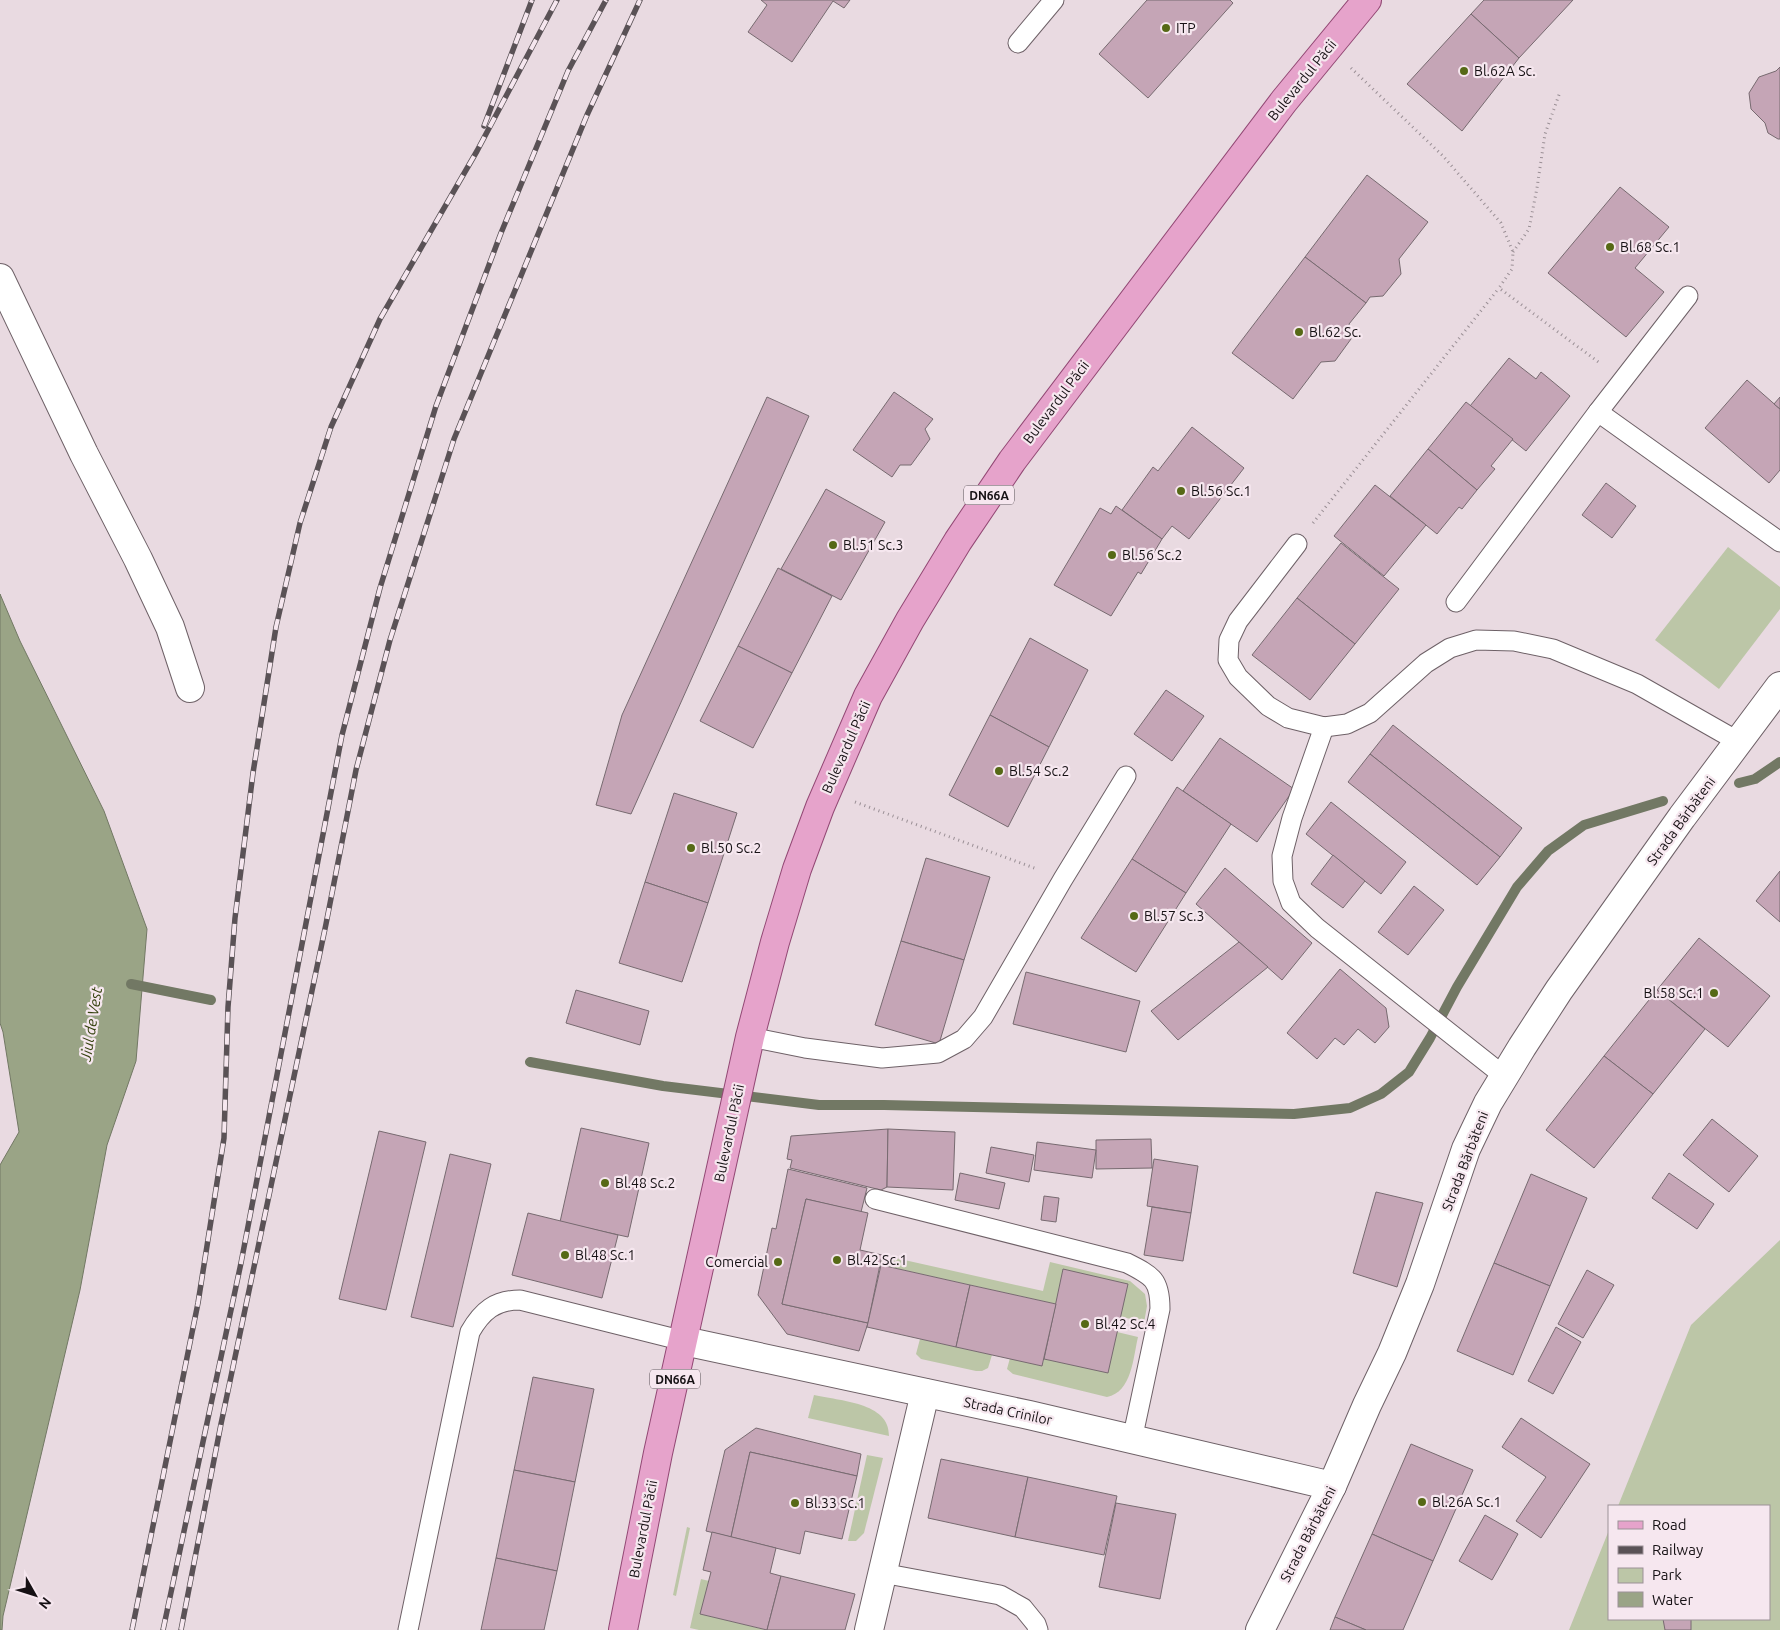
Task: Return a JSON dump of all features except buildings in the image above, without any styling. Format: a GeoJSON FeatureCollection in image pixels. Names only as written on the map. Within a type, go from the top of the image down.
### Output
{"type":"FeatureCollection","features":[{"type":"Feature","properties":{"kind":"main road","name":"Bulevardul Păcii"},"geometry":{"type":"LineString","coordinates":[[623,1630],[658,1454],[750,1037],[775,942],[795,878],[826,792],[868,696],[910,620],[963,533],[1012,461],[1284,101],[1367,0]]}},
{"type":"Feature","properties":{"kind":"street"},"geometry":{"type":"LineString","coordinates":[[0,278],[84,454],[170,626],[190,688]]}},
{"type":"Feature","properties":{"kind":"street","name":"Strada Bărbăteni"},"geometry":{"type":"LineString","coordinates":[[1260,1630],[1332,1486],[1392,1353],[1420,1284],[1466,1149],[1488,1103],[1565,983],[1780,686]]}},
{"type":"Feature","properties":{"kind":"street","name":"Strada Crinilor"},"geometry":{"type":"LineString","coordinates":[[684,1341],[1029,1415],[1332,1486]]}},
{"type":"Feature","properties":{"kind":"street"},"geometry":{"type":"LineString","coordinates":[[869,1630],[924,1393]]}},
{"type":"Feature","properties":{"kind":"lane"},"geometry":{"type":"LineString","coordinates":[[1018,43],[1054,0]]}},
{"type":"Feature","properties":{"kind":"lane"},"geometry":{"type":"LineString","coordinates":[[1456,602],[1598,412],[1688,296]]}},
{"type":"Feature","properties":{"kind":"lane"},"geometry":{"type":"LineString","coordinates":[[1598,412],[1780,542]]}},
{"type":"Feature","properties":{"kind":"lane"},"geometry":{"type":"LineString","coordinates":[[1296,544],[1238,621],[1229,640],[1228,660],[1238,677],[1268,706],[1288,718],[1324,726],[1347,724],[1370,713],[1426,663],[1450,648],[1476,640],[1514,641],[1553,649],[1637,684],[1739,742]]}},
{"type":"Feature","properties":{"kind":"lane"},"geometry":{"type":"LineString","coordinates":[[1324,726],[1292,818],[1282,856],[1283,881],[1291,903],[1317,928],[1504,1076]]}},
{"type":"Feature","properties":{"kind":"lane"},"geometry":{"type":"LineString","coordinates":[[750,1037],[804,1048],[882,1058],[938,1053],[964,1040],[983,1016],[1126,776]]}},
{"type":"Feature","properties":{"kind":"lane"},"geometry":{"type":"LineString","coordinates":[[875,1199],[1127,1263],[1154,1280],[1160,1291],[1160,1309],[1132,1440]]}},
{"type":"Feature","properties":{"kind":"lane"},"geometry":{"type":"LineString","coordinates":[[408,1630],[470,1332],[480,1316],[495,1305],[508,1300],[520,1300],[684,1341]]}},
{"type":"Feature","properties":{"kind":"lane"},"geometry":{"type":"LineString","coordinates":[[882,1573],[1000,1595],[1023,1608],[1036,1624],[1038,1630]]}},
{"type":"Feature","properties":{"kind":"path"},"geometry":{"type":"LineString","coordinates":[[1296,544],[1499,288],[1512,269],[1513,252],[1500,223],[1443,156],[1367,82],[1328,48]]}},
{"type":"Feature","properties":{"kind":"path"},"geometry":{"type":"LineString","coordinates":[[1513,252],[1529,229],[1545,134],[1560,92]]}},
{"type":"Feature","properties":{"kind":"path"},"geometry":{"type":"LineString","coordinates":[[1499,288],[1623,380]]}},
{"type":"Feature","properties":{"kind":"path"},"geometry":{"type":"LineString","coordinates":[[826,792],[1063,879]]}},
{"type":"Feature","properties":{"kind":"green space"},"geometry":{"type":"Polygon","coordinates":[[[1728,547],[1780,587],[1780,609],[1719,689],[1655,640],[1728,547]]]}},
{"type":"Feature","properties":{"kind":"green space"},"geometry":{"type":"Polygon","coordinates":[[[1780,1240],[1780,1630],[1569,1630],[1608,1532],[1608,1620],[1770,1620],[1770,1505],[1618,1505],[1691,1325],[1780,1240]]]}},
{"type":"Feature","properties":{"kind":"green space"},"geometry":{"type":"Polygon","coordinates":[[[882,1255],[1043,1291],[1050,1262],[1130,1281],[1145,1294],[1147,1306],[1144,1323],[1120,1316],[1063,1270],[1056,1304],[881,1265],[882,1255]]]}},
{"type":"Feature","properties":{"kind":"green space"},"geometry":{"type":"Polygon","coordinates":[[[1117,1332],[1138,1337],[1133,1364],[1126,1381],[1115,1394],[1107,1397],[1013,1374],[1007,1369],[1010,1358],[1042,1366],[1044,1359],[1107,1372],[1117,1332]]]}},
{"type":"Feature","properties":{"kind":"green space"},"geometry":{"type":"Polygon","coordinates":[[[920,1339],[992,1355],[988,1368],[976,1371],[921,1359],[916,1354],[920,1339]]]}},
{"type":"Feature","properties":{"kind":"green space"},"geometry":{"type":"Polygon","coordinates":[[[814,1395],[861,1405],[872,1410],[881,1416],[887,1425],[889,1436],[808,1418],[814,1395]]]}},
{"type":"Feature","properties":{"kind":"green space"},"geometry":{"type":"Polygon","coordinates":[[[867,1455],[883,1458],[864,1533],[856,1541],[848,1541],[867,1455]]]}},
{"type":"Feature","properties":{"kind":"green space"},"geometry":{"type":"Polygon","coordinates":[[[687,1527],[690,1528],[676,1596],[673,1595],[687,1527]]]}},
{"type":"Feature","properties":{"kind":"green space"},"geometry":{"type":"Polygon","coordinates":[[[701,1579],[709,1581],[701,1614],[766,1630],[699,1630],[690,1628],[701,1579]]]}},
{"type":"Feature","properties":{"kind":"water","name":"Jiul de Vest"},"geometry":{"type":"Polygon","coordinates":[[[0,594],[20,641],[104,811],[147,929],[136,1061],[107,1145],[80,1290],[3,1616],[2,1630],[0,1630],[0,1165],[19,1132],[0,1023],[0,594]]]}},
{"type":"Feature","properties":{"kind":"waterway"},"geometry":{"type":"LineString","coordinates":[[1739,783],[1755,779],[1780,762]]}},
{"type":"Feature","properties":{"kind":"waterway"},"geometry":{"type":"LineString","coordinates":[[530,1062],[663,1086],[819,1105],[1294,1114],[1350,1108],[1381,1094],[1409,1072],[1517,887],[1548,851],[1584,825],[1663,801]]}},
{"type":"Feature","properties":{"kind":"waterway"},"geometry":{"type":"LineString","coordinates":[[131,984],[211,1000]]}},
{"type":"Feature","properties":{"kind":"railway"},"geometry":{"type":"LineString","coordinates":[[484,126],[532,0]]}},
{"type":"Feature","properties":{"kind":"railway"},"geometry":{"type":"LineString","coordinates":[[132,1630],[198,1303],[224,1138],[228,1007],[235,918],[253,773],[276,627],[300,523],[331,427],[380,319],[477,151],[557,0]]}},
{"type":"Feature","properties":{"kind":"railway"},"geometry":{"type":"LineString","coordinates":[[163,1630],[241,1263],[342,735],[380,588],[436,406],[501,233],[568,71],[606,0]]}},
{"type":"Feature","properties":{"kind":"railway"},"geometry":{"type":"LineString","coordinates":[[181,1630],[221,1424],[326,924],[356,770],[390,640],[454,439],[587,115],[640,0]]}},
{"type":"Feature","properties":{"kind":"place","name":"ITP"},"geometry":{"type":"Point","coordinates":[1166,28]}},
{"type":"Feature","properties":{"kind":"place","name":"Bl.62A Sc."},"geometry":{"type":"Point","coordinates":[1464,71]}},
{"type":"Feature","properties":{"kind":"place","name":"Bl.68 Sc.1"},"geometry":{"type":"Point","coordinates":[1610,247]}},
{"type":"Feature","properties":{"kind":"place","name":"Bl.62 Sc."},"geometry":{"type":"Point","coordinates":[1299,332]}},
{"type":"Feature","properties":{"kind":"place","name":"Bl.56 Sc.1"},"geometry":{"type":"Point","coordinates":[1181,491]}},
{"type":"Feature","properties":{"kind":"place","name":"Bl.51 Sc.3"},"geometry":{"type":"Point","coordinates":[833,545]}},
{"type":"Feature","properties":{"kind":"place","name":"Bl.56 Sc.2"},"geometry":{"type":"Point","coordinates":[1112,555]}},
{"type":"Feature","properties":{"kind":"place","name":"Bl.54 Sc.2"},"geometry":{"type":"Point","coordinates":[999,771]}},
{"type":"Feature","properties":{"kind":"place","name":"Bl.50 Sc.2"},"geometry":{"type":"Point","coordinates":[691,848]}},
{"type":"Feature","properties":{"kind":"place","name":"Bl.57 Sc.3"},"geometry":{"type":"Point","coordinates":[1134,916]}},
{"type":"Feature","properties":{"kind":"place","name":"Bl.58 Sc.1"},"geometry":{"type":"Point","coordinates":[1714,993]}},
{"type":"Feature","properties":{"kind":"place","name":"Bl.48 Sc.2"},"geometry":{"type":"Point","coordinates":[605,1183]}},
{"type":"Feature","properties":{"kind":"place","name":"Bl.48 Sc.1"},"geometry":{"type":"Point","coordinates":[565,1255]}},
{"type":"Feature","properties":{"kind":"place","name":"Bl.42 Sc.1"},"geometry":{"type":"Point","coordinates":[837,1260]}},
{"type":"Feature","properties":{"kind":"place","name":"Comercial"},"geometry":{"type":"Point","coordinates":[778,1262]}},
{"type":"Feature","properties":{"kind":"place","name":"Bl.42 Sc.4"},"geometry":{"type":"Point","coordinates":[1085,1324]}},
{"type":"Feature","properties":{"kind":"place","name":"Bl.26A Sc.1"},"geometry":{"type":"Point","coordinates":[1422,1502]}},
{"type":"Feature","properties":{"kind":"place","name":"Bl.33 Sc.1"},"geometry":{"type":"Point","coordinates":[795,1503]}}]}
